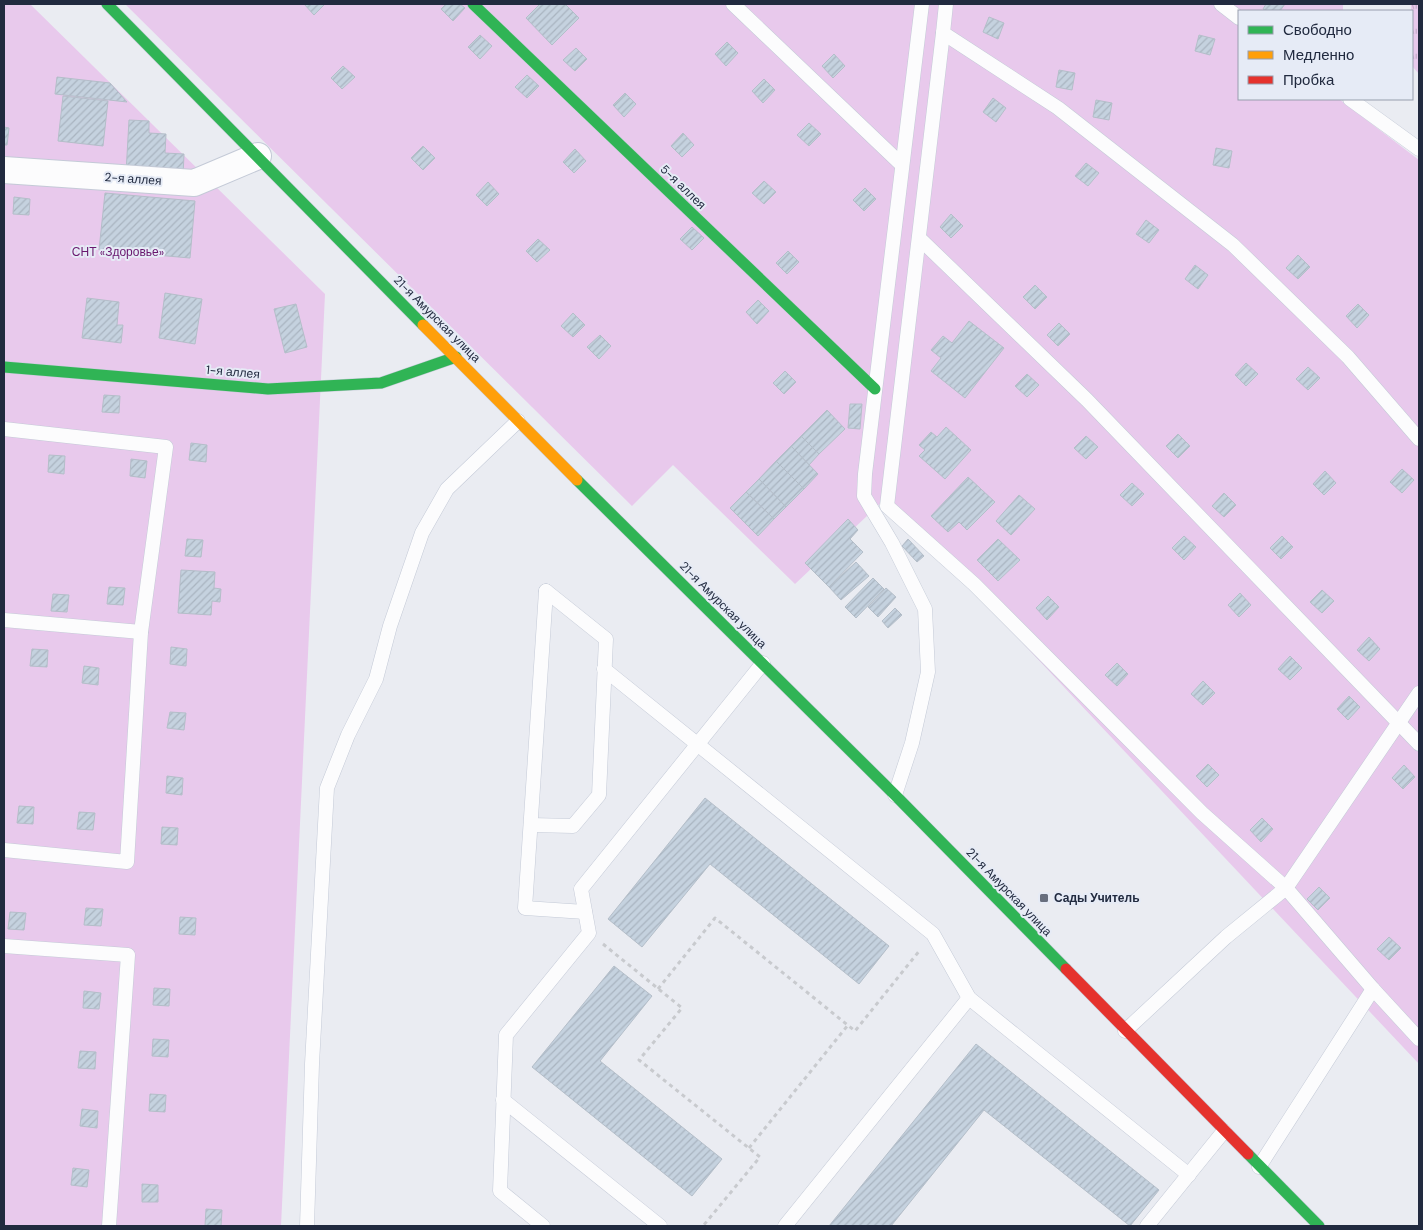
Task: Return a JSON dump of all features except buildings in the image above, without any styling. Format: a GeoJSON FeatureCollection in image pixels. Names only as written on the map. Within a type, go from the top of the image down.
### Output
{"type":"FeatureCollection","features":[{"type":"Feature","properties":{"kind":"main road","name":"21-я Амурская улица"},"geometry":{"type":"LineString","coordinates":[[107,4],[518,421],[895,795],[1125,1031],[1319,1226]]}},
{"type":"Feature","properties":{"kind":"main road","name":"5-я аллея"},"geometry":{"type":"LineString","coordinates":[[473,4],[875,389]]}},
{"type":"Feature","properties":{"kind":"main road","name":"1-я аллея"},"geometry":{"type":"LineString","coordinates":[[4,366],[268,389],[381,383],[456,357]]}},
{"type":"Feature","properties":{"kind":"street","name":"2-я аллея"},"geometry":{"type":"LineString","coordinates":[[4,170],[194,183],[258,156]]}},
{"type":"Feature","properties":{"kind":"lane"},"geometry":{"type":"LineString","coordinates":[[733,4],[902,165]]}},
{"type":"Feature","properties":{"kind":"lane"},"geometry":{"type":"LineString","coordinates":[[895,795],[912,743],[928,672],[925,609],[892,542],[864,496],[875,389],[922,4]]}},
{"type":"Feature","properties":{"kind":"lane"},"geometry":{"type":"LineString","coordinates":[[946,4],[887,506],[974,584],[1202,813],[1286,888],[1419,1039]]}},
{"type":"Feature","properties":{"kind":"lane"},"geometry":{"type":"LineString","coordinates":[[1221,4],[1238,16]]}},
{"type":"Feature","properties":{"kind":"lane"},"geometry":{"type":"LineString","coordinates":[[943,33],[1058,108],[1233,245],[1348,357],[1419,439]]}},
{"type":"Feature","properties":{"kind":"lane"},"geometry":{"type":"LineString","coordinates":[[1351,100],[1419,149]]}},
{"type":"Feature","properties":{"kind":"lane"},"geometry":{"type":"LineString","coordinates":[[919,238],[1087,400],[1419,744]]}},
{"type":"Feature","properties":{"kind":"lane"},"geometry":{"type":"LineString","coordinates":[[307,1226],[312,1064],[327,788],[348,735],[376,679],[390,626],[422,533],[447,489],[518,421]]}},
{"type":"Feature","properties":{"kind":"lane"},"geometry":{"type":"LineString","coordinates":[[4,429],[166,447],[141,632],[127,862],[4,850]]}},
{"type":"Feature","properties":{"kind":"lane"},"geometry":{"type":"LineString","coordinates":[[531,825],[573,826],[598,794],[606,639],[546,591],[525,908],[585,912]]}},
{"type":"Feature","properties":{"kind":"lane"},"geometry":{"type":"LineString","coordinates":[[4,620],[141,632]]}},
{"type":"Feature","properties":{"kind":"lane"},"geometry":{"type":"LineString","coordinates":[[543,1226],[500,1191],[506,1035],[589,933],[581,889],[763,663]]}},
{"type":"Feature","properties":{"kind":"lane"},"geometry":{"type":"LineString","coordinates":[[604,669],[933,934],[969,998],[1189,1175]]}},
{"type":"Feature","properties":{"kind":"lane"},"geometry":{"type":"LineString","coordinates":[[1125,1031],[1226,937],[1286,888],[1419,693]]}},
{"type":"Feature","properties":{"kind":"lane"},"geometry":{"type":"LineString","coordinates":[[4,946],[128,956],[109,1226]]}},
{"type":"Feature","properties":{"kind":"lane"},"geometry":{"type":"LineString","coordinates":[[1259,1167],[1373,989]]}},
{"type":"Feature","properties":{"kind":"lane"},"geometry":{"type":"LineString","coordinates":[[785,1226],[969,998]]}},
{"type":"Feature","properties":{"kind":"lane"},"geometry":{"type":"LineString","coordinates":[[503,1100],[660,1226]]}},
{"type":"Feature","properties":{"kind":"lane"},"geometry":{"type":"LineString","coordinates":[[1147,1226],[1224,1131]]}},
{"type":"Feature","properties":{"kind":"path"},"geometry":{"type":"LineString","coordinates":[[658,989],[715,918],[855,1031],[933,934]]}},
{"type":"Feature","properties":{"kind":"path"},"geometry":{"type":"LineString","coordinates":[[589,933],[682,1008],[640,1060],[760,1157],[704,1226]]}},
{"type":"Feature","properties":{"kind":"path"},"geometry":{"type":"LineString","coordinates":[[749,1148],[848,1025]]}},
{"type":"Feature","properties":{"kind":"green space","name":"СНТ «Здоровье»"},"geometry":{"type":"Polygon","coordinates":[[[4,4],[30,4],[325,294],[281,1226],[4,1226],[4,4]]]}},
{"type":"Feature","properties":{"kind":"green space"},"geometry":{"type":"Polygon","coordinates":[[[125,4],[1343,4],[1343,10],[1238,10],[1238,100],[1340,100],[1419,160],[1419,1064],[886,498],[795,584],[673,465],[632,506],[125,4]]]}},
{"type":"Feature","properties":{"kind":"green space"},"geometry":{"type":"Polygon","coordinates":[[[1411,4],[1419,4],[1419,74],[1413,67],[1413,10],[1411,10],[1411,4]]]}},
{"type":"Feature","properties":{"kind":"traffic: fast"},"geometry":{"type":"LineString","coordinates":[[107,4],[423,325]]}},
{"type":"Feature","properties":{"kind":"traffic: fast"},"geometry":{"type":"LineString","coordinates":[[473,4],[875,389]]}},
{"type":"Feature","properties":{"kind":"traffic: fast"},"geometry":{"type":"LineString","coordinates":[[4,367],[268,389],[381,383],[456,357]]}},
{"type":"Feature","properties":{"kind":"traffic: fast"},"geometry":{"type":"LineString","coordinates":[[577,480],[895,795],[1066,969]]}},
{"type":"Feature","properties":{"kind":"traffic: fast"},"geometry":{"type":"LineString","coordinates":[[1248,1154],[1319,1226]]}},
{"type":"Feature","properties":{"kind":"traffic: slow"},"geometry":{"type":"LineString","coordinates":[[423,325],[577,480]]}},
{"type":"Feature","properties":{"kind":"traffic: jam"},"geometry":{"type":"LineString","coordinates":[[1066,969],[1248,1154]]}},
{"type":"Feature","properties":{"kind":"place","name":"Сады Учитель"},"geometry":{"type":"Point","coordinates":[1044,898]}}]}
